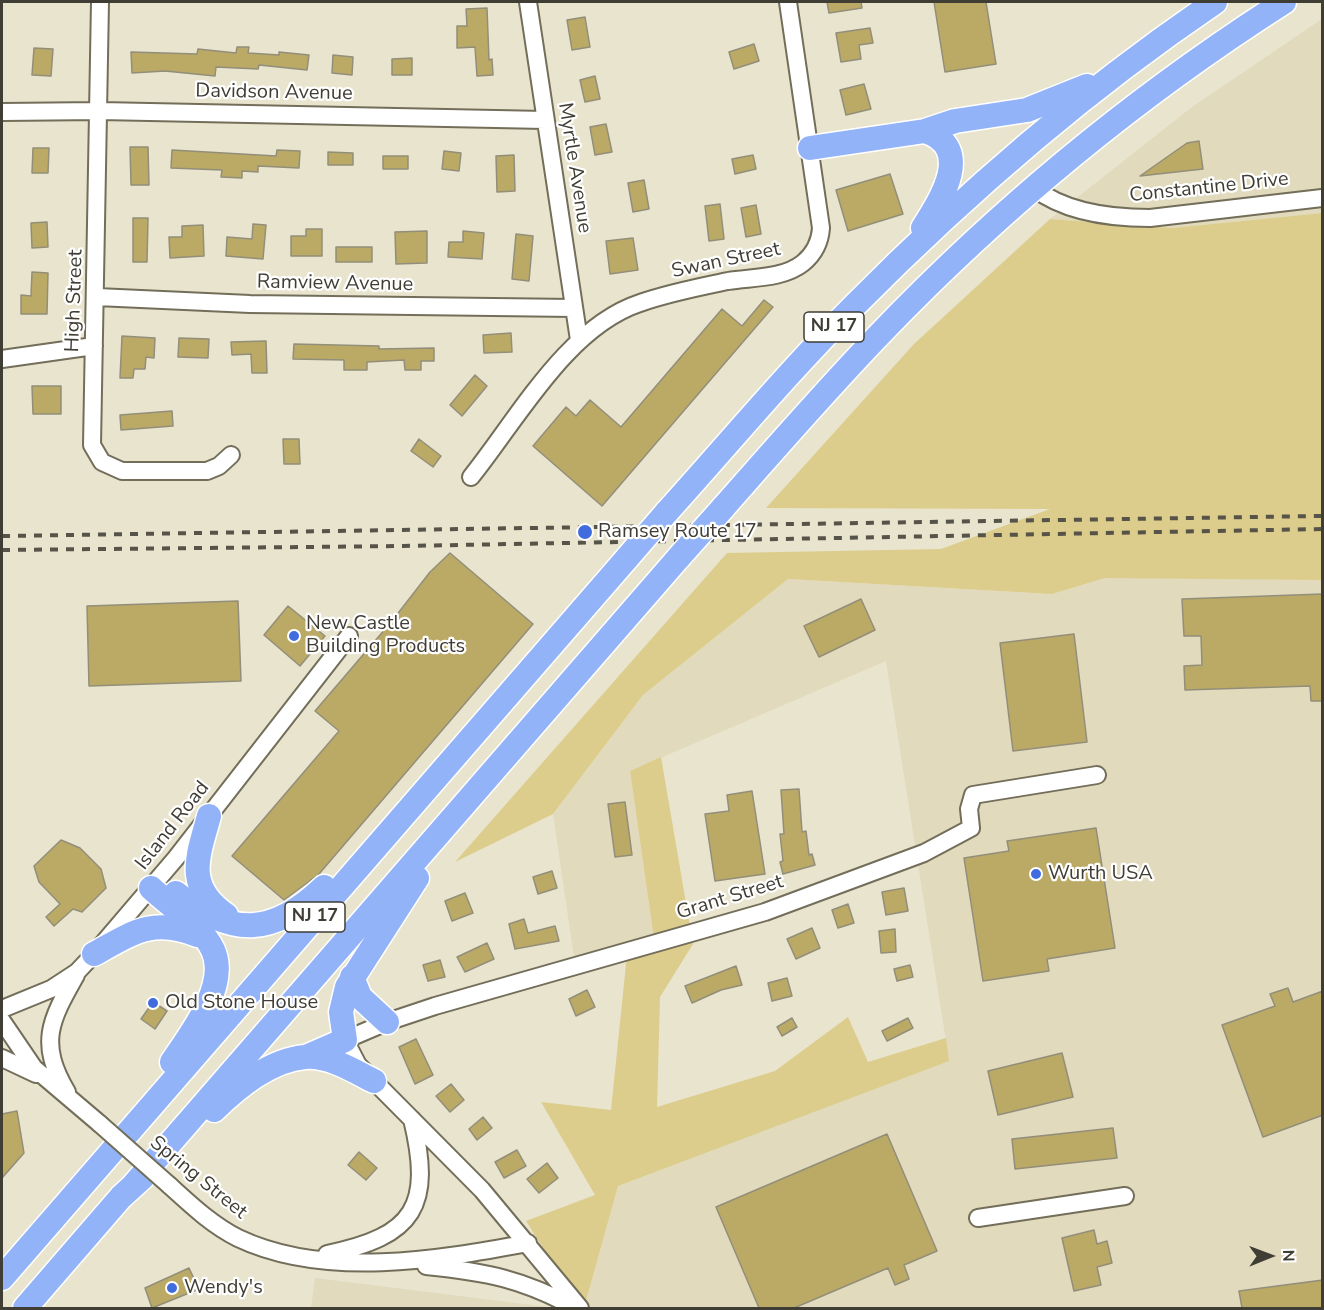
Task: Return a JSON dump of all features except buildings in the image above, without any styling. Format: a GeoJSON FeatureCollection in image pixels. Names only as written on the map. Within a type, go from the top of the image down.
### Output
{"type":"FeatureCollection","features":[{"type":"Feature","properties":{"kind":"highway","name":"NJ 17"},"geometry":{"type":"LineString","coordinates":[[2,1278],[666,513],[831,330],[906,256],[1015,155],[1120,70],[1215,2]]}},
{"type":"Feature","properties":{"kind":"highway","name":"NJ 17"},"geometry":{"type":"LineString","coordinates":[[25,1308],[680,556],[882,332],[1035,188],[1150,94],[1284,2]]}},
{"type":"Feature","properties":{"kind":"highway"},"geometry":{"type":"LineString","coordinates":[[810,148],[925,131],[955,121],[1027,110],[1062,98],[1120,70]]}},
{"type":"Feature","properties":{"kind":"highway"},"geometry":{"type":"LineString","coordinates":[[906,256],[938,204],[951,164],[950,149],[946,142],[925,131]]}},
{"type":"Feature","properties":{"kind":"highway"},"geometry":{"type":"LineString","coordinates":[[131,1188],[228,1097],[250,1080],[274,1067],[345,1040],[342,1004],[352,976],[487,778]]}},
{"type":"Feature","properties":{"kind":"highway"},"geometry":{"type":"LineString","coordinates":[[155,883],[201,911],[240,924],[271,923],[297,911],[424,792]]}},
{"type":"Feature","properties":{"kind":"highway"},"geometry":{"type":"LineString","coordinates":[[209,816],[197,861],[198,881],[210,902],[240,924]]}},
{"type":"Feature","properties":{"kind":"highway"},"geometry":{"type":"LineString","coordinates":[[102,1162],[195,1028],[215,982],[216,965],[213,950],[155,883]]}},
{"type":"Feature","properties":{"kind":"highway"},"geometry":{"type":"LineString","coordinates":[[94,954],[151,927],[173,927],[205,939]]}},
{"type":"Feature","properties":{"kind":"highway"},"geometry":{"type":"LineString","coordinates":[[352,976],[360,997],[387,1022]]}},
{"type":"Feature","properties":{"kind":"highway"},"geometry":{"type":"LineString","coordinates":[[305,1057],[338,1064],[375,1081]]}},
{"type":"Feature","properties":{"kind":"street","name":"High Street"},"geometry":{"type":"LineString","coordinates":[[100,2],[100,111],[92,445],[102,462],[122,471],[207,471],[219,466],[231,455]]}},
{"type":"Feature","properties":{"kind":"street","name":"Myrtle Avenue"},"geometry":{"type":"LineString","coordinates":[[528,2],[579,340]]}},
{"type":"Feature","properties":{"kind":"street","name":"Swan Street"},"geometry":{"type":"LineString","coordinates":[[471,477],[550,373],[579,340],[615,313],[639,303],[697,288],[777,274],[802,263],[820,240],[821,228],[788,2]]}},
{"type":"Feature","properties":{"kind":"street","name":"Davidson Avenue"},"geometry":{"type":"LineString","coordinates":[[2,112],[100,111],[545,120]]}},
{"type":"Feature","properties":{"kind":"street","name":"Constantine Drive"},"geometry":{"type":"LineString","coordinates":[[1035,188],[1046,197],[1079,209],[1125,218],[1150,218],[1323,198]]}},
{"type":"Feature","properties":{"kind":"street","name":"Ramview Avenue"},"geometry":{"type":"LineString","coordinates":[[96,297],[250,304],[574,308]]}},
{"type":"Feature","properties":{"kind":"street"},"geometry":{"type":"LineString","coordinates":[[2,359],[94,346]]}},
{"type":"Feature","properties":{"kind":"street","name":"Island Road"},"geometry":{"type":"LineString","coordinates":[[2,1009],[39,996],[77,972],[94,954],[209,816],[349,636]]}},
{"type":"Feature","properties":{"kind":"street","name":"Grant Street"},"geometry":{"type":"LineString","coordinates":[[345,1040],[387,1022],[765,912],[924,853],[971,828],[969,809],[973,795],[1097,775]]}},
{"type":"Feature","properties":{"kind":"street"},"geometry":{"type":"LineString","coordinates":[[72,1100],[53,1064],[48,1040],[53,1018],[77,972]]}},
{"type":"Feature","properties":{"kind":"street","name":"Spring Street"},"geometry":{"type":"LineString","coordinates":[[2,1021],[20,1049],[45,1078],[208,1219],[238,1238],[266,1249],[307,1258],[381,1261],[444,1257],[528,1243]]}},
{"type":"Feature","properties":{"kind":"street"},"geometry":{"type":"LineString","coordinates":[[345,1040],[358,1065],[482,1190],[528,1243],[579,1308]]}},
{"type":"Feature","properties":{"kind":"street"},"geometry":{"type":"LineString","coordinates":[[2,1058],[45,1078]]}},
{"type":"Feature","properties":{"kind":"street"},"geometry":{"type":"LineString","coordinates":[[307,1258],[371,1243],[390,1233],[405,1218],[416,1201],[422,1178],[412,1118]]}},
{"type":"Feature","properties":{"kind":"street"},"geometry":{"type":"LineString","coordinates":[[978,1218],[1125,1196]]}},
{"type":"Feature","properties":{"kind":"street"},"geometry":{"type":"LineString","coordinates":[[381,1261],[491,1273],[534,1287],[579,1308]]}},
{"type":"Feature","properties":{"kind":"shaded area"},"geometry":{"type":"Polygon","coordinates":[[[1322,19],[1322,213],[1172,228],[1050,219],[1192,107],[1322,19]]]}},
{"type":"Feature","properties":{"kind":"shaded area"},"geometry":{"type":"Polygon","coordinates":[[[1322,213],[1322,580],[1105,578],[1052,594],[788,579],[643,695],[553,814],[455,862],[727,553],[941,549],[1050,509],[766,508],[914,344],[1050,219],[1172,228],[1322,213]]]}},
{"type":"Feature","properties":{"kind":"shaded area"},"geometry":{"type":"Polygon","coordinates":[[[1105,578],[1322,580],[1322,1308],[584,1308],[618,1186],[949,1060],[886,661],[630,771],[654,940],[574,957],[553,814],[643,695],[788,579],[1052,594],[1105,578]]]}},
{"type":"Feature","properties":{"kind":"shaded area"},"geometry":{"type":"Polygon","coordinates":[[[661,757],[693,944],[660,997],[657,1107],[775,1071],[848,1017],[868,1062],[946,1038],[949,1061],[618,1186],[584,1308],[581,1308],[526,1221],[595,1195],[541,1102],[611,1110],[628,945],[654,939],[630,771],[661,757]]]}},
{"type":"Feature","properties":{"kind":"shaded area"},"geometry":{"type":"Polygon","coordinates":[[[315,1278],[556,1308],[311,1308],[315,1278]]]}},
{"type":"Feature","properties":{"kind":"railway"},"geometry":{"type":"LineString","coordinates":[[2,536],[1322,516]]}},
{"type":"Feature","properties":{"kind":"railway"},"geometry":{"type":"LineString","coordinates":[[2,550],[403,546],[1322,529]]}},
{"type":"Feature","properties":{"kind":"place","name":"Ramsey Route 17"},"geometry":{"type":"Point","coordinates":[585,532]}},
{"type":"Feature","properties":{"kind":"place","name":"New Castle Building Products"},"geometry":{"type":"Point","coordinates":[294,636]}},
{"type":"Feature","properties":{"kind":"place","name":"Wurth USA"},"geometry":{"type":"Point","coordinates":[1036,874]}},
{"type":"Feature","properties":{"kind":"place","name":"Old Stone House"},"geometry":{"type":"Point","coordinates":[153,1003]}},
{"type":"Feature","properties":{"kind":"place","name":"Wendy's"},"geometry":{"type":"Point","coordinates":[172,1288]}}]}
